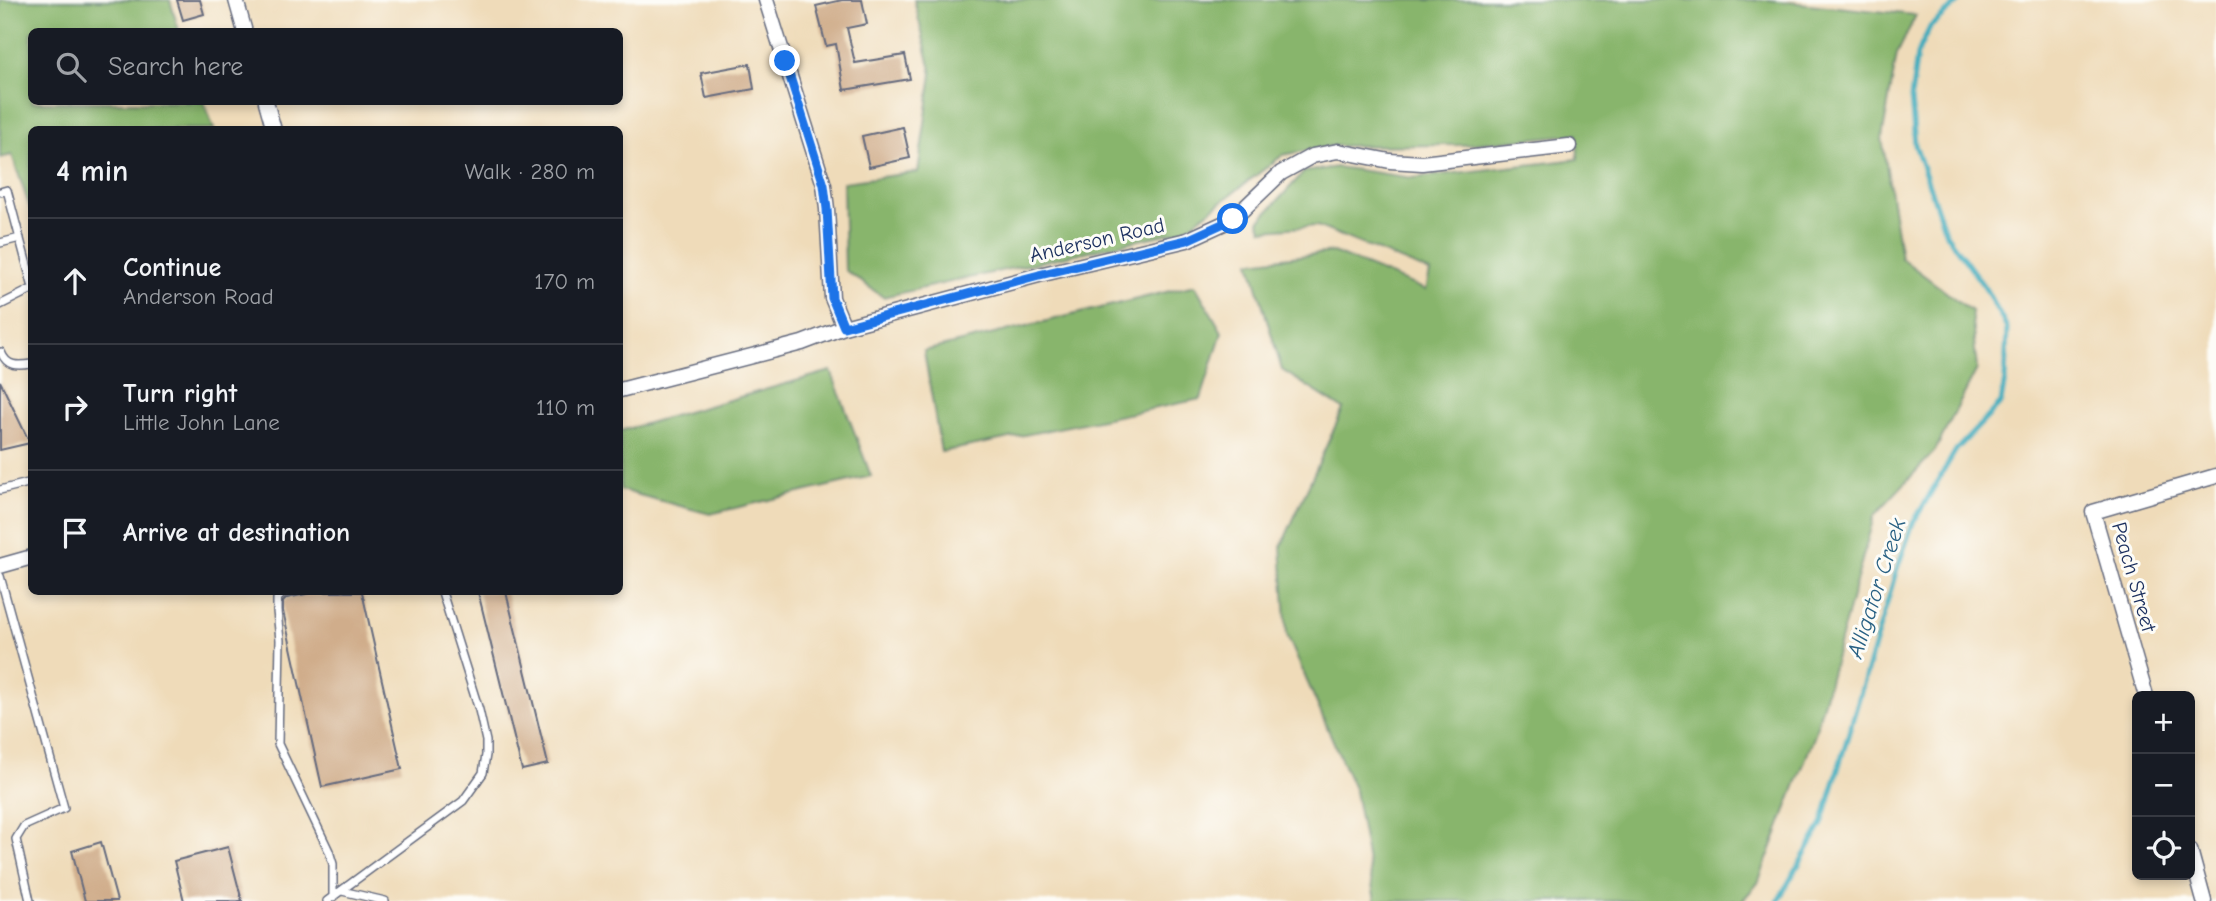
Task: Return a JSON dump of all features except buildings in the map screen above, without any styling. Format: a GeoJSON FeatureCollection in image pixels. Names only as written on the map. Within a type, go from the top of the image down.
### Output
{"type":"FeatureCollection","features":[{"type":"Feature","properties":{"kind":"street"},"geometry":{"type":"LineString","coordinates":[[236,0],[244,28]]}},
{"type":"Feature","properties":{"kind":"street"},"geometry":{"type":"LineString","coordinates":[[765,0],[824,185],[832,298],[844,327]]}},
{"type":"Feature","properties":{"kind":"street"},"geometry":{"type":"LineString","coordinates":[[267,105],[273,126]]}},
{"type":"Feature","properties":{"kind":"street","name":"Anderson Road"},"geometry":{"type":"LineString","coordinates":[[623,389],[802,343],[844,327],[1039,275],[1187,240],[1233,219],[1281,173],[1312,156],[1338,151],[1422,163],[1569,146]]}},
{"type":"Feature","properties":{"kind":"street","name":"Peach Street"},"geometry":{"type":"LineString","coordinates":[[2145,691],[2093,512],[2216,476]]}},
{"type":"Feature","properties":{"kind":"street"},"geometry":{"type":"LineString","coordinates":[[0,566],[28,558]]}},
{"type":"Feature","properties":{"kind":"street"},"geometry":{"type":"LineString","coordinates":[[2195,868],[2204,901]]}},
{"type":"Feature","properties":{"kind":"lane"},"geometry":{"type":"LineString","coordinates":[[0,192],[7,190],[28,271]]}},
{"type":"Feature","properties":{"kind":"lane"},"geometry":{"type":"LineString","coordinates":[[0,243],[20,238]]}},
{"type":"Feature","properties":{"kind":"lane"},"geometry":{"type":"LineString","coordinates":[[0,305],[28,289]]}},
{"type":"Feature","properties":{"kind":"lane"},"geometry":{"type":"LineString","coordinates":[[1,352],[4,360],[15,366],[28,364]]}},
{"type":"Feature","properties":{"kind":"lane"},"geometry":{"type":"LineString","coordinates":[[0,491],[28,483]]}},
{"type":"Feature","properties":{"kind":"lane"},"geometry":{"type":"LineString","coordinates":[[0,576],[64,808],[24,826],[16,839],[30,901]]}},
{"type":"Feature","properties":{"kind":"lane"},"geometry":{"type":"LineString","coordinates":[[281,595],[277,600],[280,640],[278,744],[329,851],[333,864],[330,899]]}},
{"type":"Feature","properties":{"kind":"lane"},"geometry":{"type":"LineString","coordinates":[[330,899],[463,801],[483,774],[486,741],[443,595]]}},
{"type":"Feature","properties":{"kind":"lane"},"geometry":{"type":"LineString","coordinates":[[342,891],[385,901]]}},
{"type":"Feature","properties":{"kind":"green space"},"geometry":{"type":"Polygon","coordinates":[[[0,0],[170,0],[178,28],[28,28],[28,105],[205,105],[213,126],[28,126],[28,202],[12,155],[0,158],[0,0]]]}},
{"type":"Feature","properties":{"kind":"green space"},"geometry":{"type":"Polygon","coordinates":[[[914,0],[1769,0],[1916,15],[1897,54],[1882,138],[1901,258],[1971,311],[1977,369],[1935,451],[1874,516],[1814,737],[1758,883],[1742,901],[1375,901],[1355,791],[1287,635],[1281,547],[1343,409],[1282,370],[1250,262],[1333,252],[1426,290],[1430,272],[1317,226],[1263,230],[1259,221],[1304,172],[1337,167],[1413,178],[1578,159],[1577,134],[1462,145],[1331,146],[1283,155],[1184,230],[883,297],[845,270],[843,182],[918,172],[932,74],[914,0]]]}},
{"type":"Feature","properties":{"kind":"green space"},"geometry":{"type":"Polygon","coordinates":[[[1195,285],[1222,332],[1201,399],[941,452],[924,351],[1195,285]]]}},
{"type":"Feature","properties":{"kind":"green space"},"geometry":{"type":"Polygon","coordinates":[[[831,371],[871,476],[710,514],[623,491],[623,430],[831,371]]]}},
{"type":"Feature","properties":{"kind":"waterway","name":"Alligator Creek"},"geometry":{"type":"LineString","coordinates":[[1778,901],[1822,824],[1913,523],[1956,450],[2001,403],[2007,328],[1985,288],[1946,234],[1915,145],[1911,98],[1917,54],[1930,27],[1961,0]]}},
{"type":"Feature","properties":{"kind":"route"},"geometry":{"type":"LineString","coordinates":[[785,61],[824,185],[832,298],[844,327],[1039,275],[1187,240],[1233,219]]}}]}
